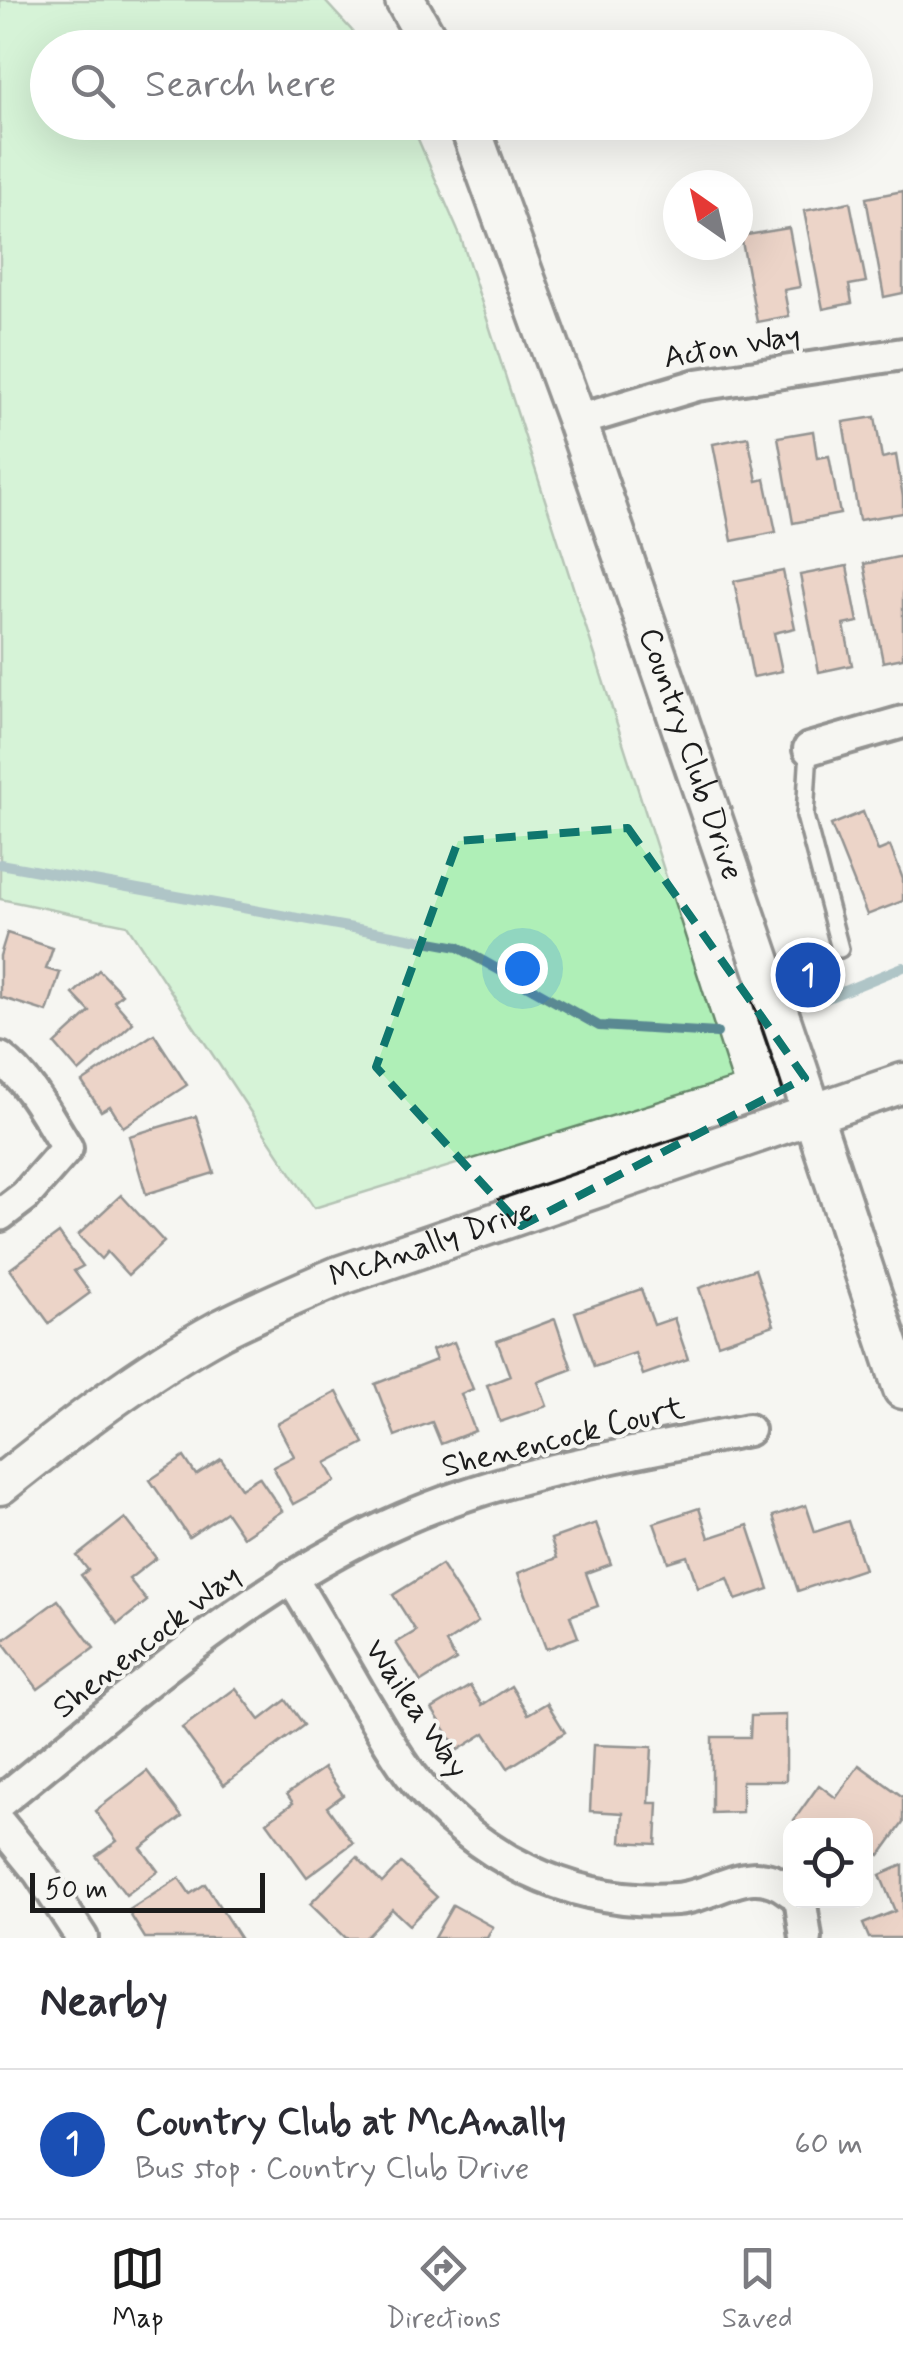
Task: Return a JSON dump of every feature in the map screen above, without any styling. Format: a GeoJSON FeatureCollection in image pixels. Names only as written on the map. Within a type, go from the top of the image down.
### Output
{"type":"FeatureCollection","features":[{"type":"Feature","properties":{"kind":"street"},"geometry":{"type":"LineString","coordinates":[[405,0],[422,30]]}},
{"type":"Feature","properties":{"kind":"street","name":"Country Club Drive"},"geometry":{"type":"LineString","coordinates":[[475,140],[577,421],[903,1389]]}},
{"type":"Feature","properties":{"kind":"street","name":"Acton Way"},"geometry":{"type":"LineString","coordinates":[[577,421],[697,385],[903,354]]}},
{"type":"Feature","properties":{"kind":"street"},"geometry":{"type":"LineString","coordinates":[[810,749],[903,722]]}},
{"type":"Feature","properties":{"kind":"street"},"geometry":{"type":"LineString","coordinates":[[0,1058],[32,1092],[67,1148],[25,1196],[0,1214]]}},
{"type":"Feature","properties":{"kind":"street","name":"McAnally Drive"},"geometry":{"type":"LineString","coordinates":[[0,1485],[143,1377],[219,1331],[277,1302],[339,1276],[903,1083]]}},
{"type":"Feature","properties":{"kind":"street","name":"Shenencock Court"},"geometry":{"type":"LineString","coordinates":[[291,1577],[404,1518],[477,1491],[535,1474],[748,1430]]}},
{"type":"Feature","properties":{"kind":"street","name":"Shenencock Way"},"geometry":{"type":"LineString","coordinates":[[0,1802],[218,1626],[291,1577]]}},
{"type":"Feature","properties":{"kind":"street","name":"Wailea Way"},"geometry":{"type":"LineString","coordinates":[[291,1577],[410,1773],[461,1828],[492,1851],[552,1881],[612,1898],[682,1898],[714,1891],[737,1878],[768,1878],[783,1887]]}},
{"type":"Feature","properties":{"kind":"street"},"geometry":{"type":"LineString","coordinates":[[0,1824],[39,1872],[82,1938]]}},
{"type":"Feature","properties":{"kind":"street"},"geometry":{"type":"LineString","coordinates":[[801,1908],[806,1938]]}},
{"type":"Feature","properties":{"kind":"lane"},"geometry":{"type":"LineString","coordinates":[[810,749],[805,816],[840,949]]}},
{"type":"Feature","properties":{"kind":"highlighted area"},"geometry":{"type":"Polygon","coordinates":[[[628,828],[805,1078],[521,1226],[376,1067],[458,841],[628,828]]]}},
{"type":"Feature","properties":{"kind":"green space"},"geometry":{"type":"Polygon","coordinates":[[[0,0],[324,0],[351,30],[30,30],[30,140],[418,140],[461,238],[731,1079],[314,1208],[127,925],[0,899],[0,0]]]}},
{"type":"Feature","properties":{"kind":"building"},"geometry":{"type":"Polygon","coordinates":[[[903,191],[903,293],[884,297],[866,198],[903,191]]]}},
{"type":"Feature","properties":{"kind":"building"},"geometry":{"type":"Polygon","coordinates":[[[850,202],[866,282],[849,285],[852,303],[823,309],[804,211],[850,202]]]}},
{"type":"Feature","properties":{"kind":"building"},"geometry":{"type":"Polygon","coordinates":[[[789,228],[800,287],[784,290],[789,316],[757,322],[745,260],[753,260],[753,234],[789,228]]]}},
{"type":"Feature","properties":{"kind":"building"},"geometry":{"type":"Polygon","coordinates":[[[875,417],[882,458],[896,455],[903,513],[859,520],[843,422],[875,417]]]}},
{"type":"Feature","properties":{"kind":"building"},"geometry":{"type":"Polygon","coordinates":[[[813,431],[817,458],[829,456],[840,514],[793,523],[778,437],[813,431]]]}},
{"type":"Feature","properties":{"kind":"building"},"geometry":{"type":"Polygon","coordinates":[[[748,437],[757,481],[765,479],[776,532],[732,541],[713,444],[748,437]]]}},
{"type":"Feature","properties":{"kind":"building"},"geometry":{"type":"Polygon","coordinates":[[[903,556],[903,658],[883,662],[864,564],[903,556]]]}},
{"type":"Feature","properties":{"kind":"building"},"geometry":{"type":"Polygon","coordinates":[[[847,566],[858,622],[844,625],[852,665],[819,672],[800,575],[847,566]]]}},
{"type":"Feature","properties":{"kind":"building"},"geometry":{"type":"Polygon","coordinates":[[[783,571],[795,628],[774,633],[782,671],[753,677],[734,581],[783,571]]]}},
{"type":"Feature","properties":{"kind":"building"},"geometry":{"type":"Polygon","coordinates":[[[863,812],[878,851],[890,846],[903,879],[903,901],[867,915],[831,825],[863,812]]]}},
{"type":"Feature","properties":{"kind":"building"},"geometry":{"type":"Polygon","coordinates":[[[7,933],[53,948],[46,969],[60,973],[47,1012],[0,997],[0,956],[7,933]]]}},
{"type":"Feature","properties":{"kind":"building"},"geometry":{"type":"Polygon","coordinates":[[[99,970],[122,994],[114,1001],[133,1023],[79,1072],[55,1044],[90,1012],[73,994],[99,970]]]}},
{"type":"Feature","properties":{"kind":"building"},"geometry":{"type":"Polygon","coordinates":[[[154,1034],[187,1085],[123,1127],[110,1106],[101,1111],[82,1082],[154,1034]]]}},
{"type":"Feature","properties":{"kind":"building"},"geometry":{"type":"Polygon","coordinates":[[[196,1116],[214,1173],[146,1194],[129,1136],[196,1116]]]}},
{"type":"Feature","properties":{"kind":"building"},"geometry":{"type":"Polygon","coordinates":[[[121,1195],[164,1242],[128,1275],[107,1252],[101,1259],[78,1235],[121,1195]]]}},
{"type":"Feature","properties":{"kind":"building"},"geometry":{"type":"Polygon","coordinates":[[[59,1233],[83,1266],[74,1271],[90,1293],[49,1323],[10,1269],[59,1233]]]}},
{"type":"Feature","properties":{"kind":"building"},"geometry":{"type":"Polygon","coordinates":[[[755,1269],[774,1325],[718,1344],[699,1288],[755,1269]]]}},
{"type":"Feature","properties":{"kind":"building"},"geometry":{"type":"Polygon","coordinates":[[[641,1289],[654,1325],[674,1318],[688,1359],[643,1375],[635,1353],[594,1367],[575,1312],[641,1289]]]}},
{"type":"Feature","properties":{"kind":"building"},"geometry":{"type":"Polygon","coordinates":[[[555,1319],[572,1369],[538,1382],[547,1406],[500,1422],[487,1385],[510,1376],[497,1341],[555,1319]]]}},
{"type":"Feature","properties":{"kind":"building"},"geometry":{"type":"Polygon","coordinates":[[[454,1342],[473,1389],[461,1394],[475,1431],[441,1444],[432,1422],[395,1436],[375,1384],[436,1360],[432,1350],[454,1342]]]}},
{"type":"Feature","properties":{"kind":"building"},"geometry":{"type":"Polygon","coordinates":[[[337,1392],[364,1443],[326,1463],[336,1481],[293,1504],[273,1467],[294,1456],[277,1424],[337,1392]]]}},
{"type":"Feature","properties":{"kind":"building"},"geometry":{"type":"Polygon","coordinates":[[[184,1457],[196,1475],[221,1459],[241,1488],[259,1477],[282,1511],[243,1537],[226,1512],[189,1537],[150,1480],[184,1457]]]}},
{"type":"Feature","properties":{"kind":"building"},"geometry":{"type":"Polygon","coordinates":[[[806,1505],[815,1532],[848,1521],[864,1569],[798,1591],[773,1516],[806,1505]]]}},
{"type":"Feature","properties":{"kind":"building"},"geometry":{"type":"Polygon","coordinates":[[[699,1508],[709,1538],[748,1525],[769,1589],[736,1600],[728,1578],[698,1588],[687,1556],[668,1562],[654,1523],[699,1508]]]}},
{"type":"Feature","properties":{"kind":"building"},"geometry":{"type":"Polygon","coordinates":[[[125,1518],[156,1558],[129,1579],[147,1601],[118,1624],[81,1575],[88,1570],[77,1556],[125,1518]]]}},
{"type":"Feature","properties":{"kind":"building"},"geometry":{"type":"Polygon","coordinates":[[[596,1523],[611,1564],[586,1573],[598,1606],[570,1616],[578,1637],[546,1649],[518,1573],[557,1558],[551,1539],[596,1523]]]}},
{"type":"Feature","properties":{"kind":"building"},"geometry":{"type":"Polygon","coordinates":[[[441,1565],[478,1622],[446,1643],[456,1660],[421,1682],[396,1643],[416,1631],[393,1595],[441,1565]]]}},
{"type":"Feature","properties":{"kind":"building"},"geometry":{"type":"Polygon","coordinates":[[[58,1600],[94,1648],[38,1689],[2,1641],[58,1600]]]}},
{"type":"Feature","properties":{"kind":"building"},"geometry":{"type":"Polygon","coordinates":[[[470,1686],[482,1705],[511,1686],[528,1714],[547,1703],[565,1732],[508,1768],[485,1733],[458,1750],[432,1709],[470,1686]]]}},
{"type":"Feature","properties":{"kind":"building"},"geometry":{"type":"Polygon","coordinates":[[[236,1688],[260,1720],[286,1700],[304,1725],[224,1785],[182,1728],[236,1688]]]}},
{"type":"Feature","properties":{"kind":"building"},"geometry":{"type":"Polygon","coordinates":[[[786,1715],[786,1781],[742,1781],[742,1812],[712,1813],[712,1737],[750,1737],[751,1716],[786,1715]]]}},
{"type":"Feature","properties":{"kind":"building"},"geometry":{"type":"Polygon","coordinates":[[[593,1745],[652,1747],[649,1803],[658,1803],[656,1844],[621,1842],[623,1813],[590,1811],[593,1745]]]}},
{"type":"Feature","properties":{"kind":"building"},"geometry":{"type":"Polygon","coordinates":[[[859,1765],[903,1797],[903,1823],[880,1855],[873,1850],[873,1818],[795,1818],[819,1785],[836,1798],[859,1765]]]}},
{"type":"Feature","properties":{"kind":"building"},"geometry":{"type":"Polygon","coordinates":[[[324,1768],[343,1795],[327,1807],[353,1843],[307,1877],[267,1822],[293,1803],[287,1794],[324,1768]]]}},
{"type":"Feature","properties":{"kind":"building"},"geometry":{"type":"Polygon","coordinates":[[[147,1771],[182,1817],[141,1848],[158,1871],[126,1895],[96,1856],[117,1841],[95,1811],[147,1771]]]}},
{"type":"Feature","properties":{"kind":"building"},"geometry":{"type":"Polygon","coordinates":[[[357,1857],[382,1883],[401,1863],[437,1897],[409,1925],[392,1909],[364,1938],[345,1938],[310,1904],[357,1857]]]}},
{"type":"Feature","properties":{"kind":"building"},"geometry":{"type":"Polygon","coordinates":[[[903,1865],[903,1938],[869,1938],[863,1924],[895,1911],[880,1875],[903,1865]]]}},
{"type":"Feature","properties":{"kind":"building"},"geometry":{"type":"Polygon","coordinates":[[[179,1878],[190,1894],[205,1884],[240,1938],[145,1938],[128,1911],[179,1878]]]}},
{"type":"Feature","properties":{"kind":"building"},"geometry":{"type":"Polygon","coordinates":[[[453,1905],[493,1927],[487,1938],[434,1938],[453,1905]]]}},
{"type":"Feature","properties":{"kind":"waterway"},"geometry":{"type":"LineString","coordinates":[[0,864],[458,947],[599,1026],[717,1033]]}},
{"type":"Feature","properties":{"kind":"waterway"},"geometry":{"type":"LineString","coordinates":[[825,999],[903,967]]}},
{"type":"Feature","properties":{"kind":"place","name":"Country Club at McAnally"},"geometry":{"type":"Point","coordinates":[808,975]}}]}
